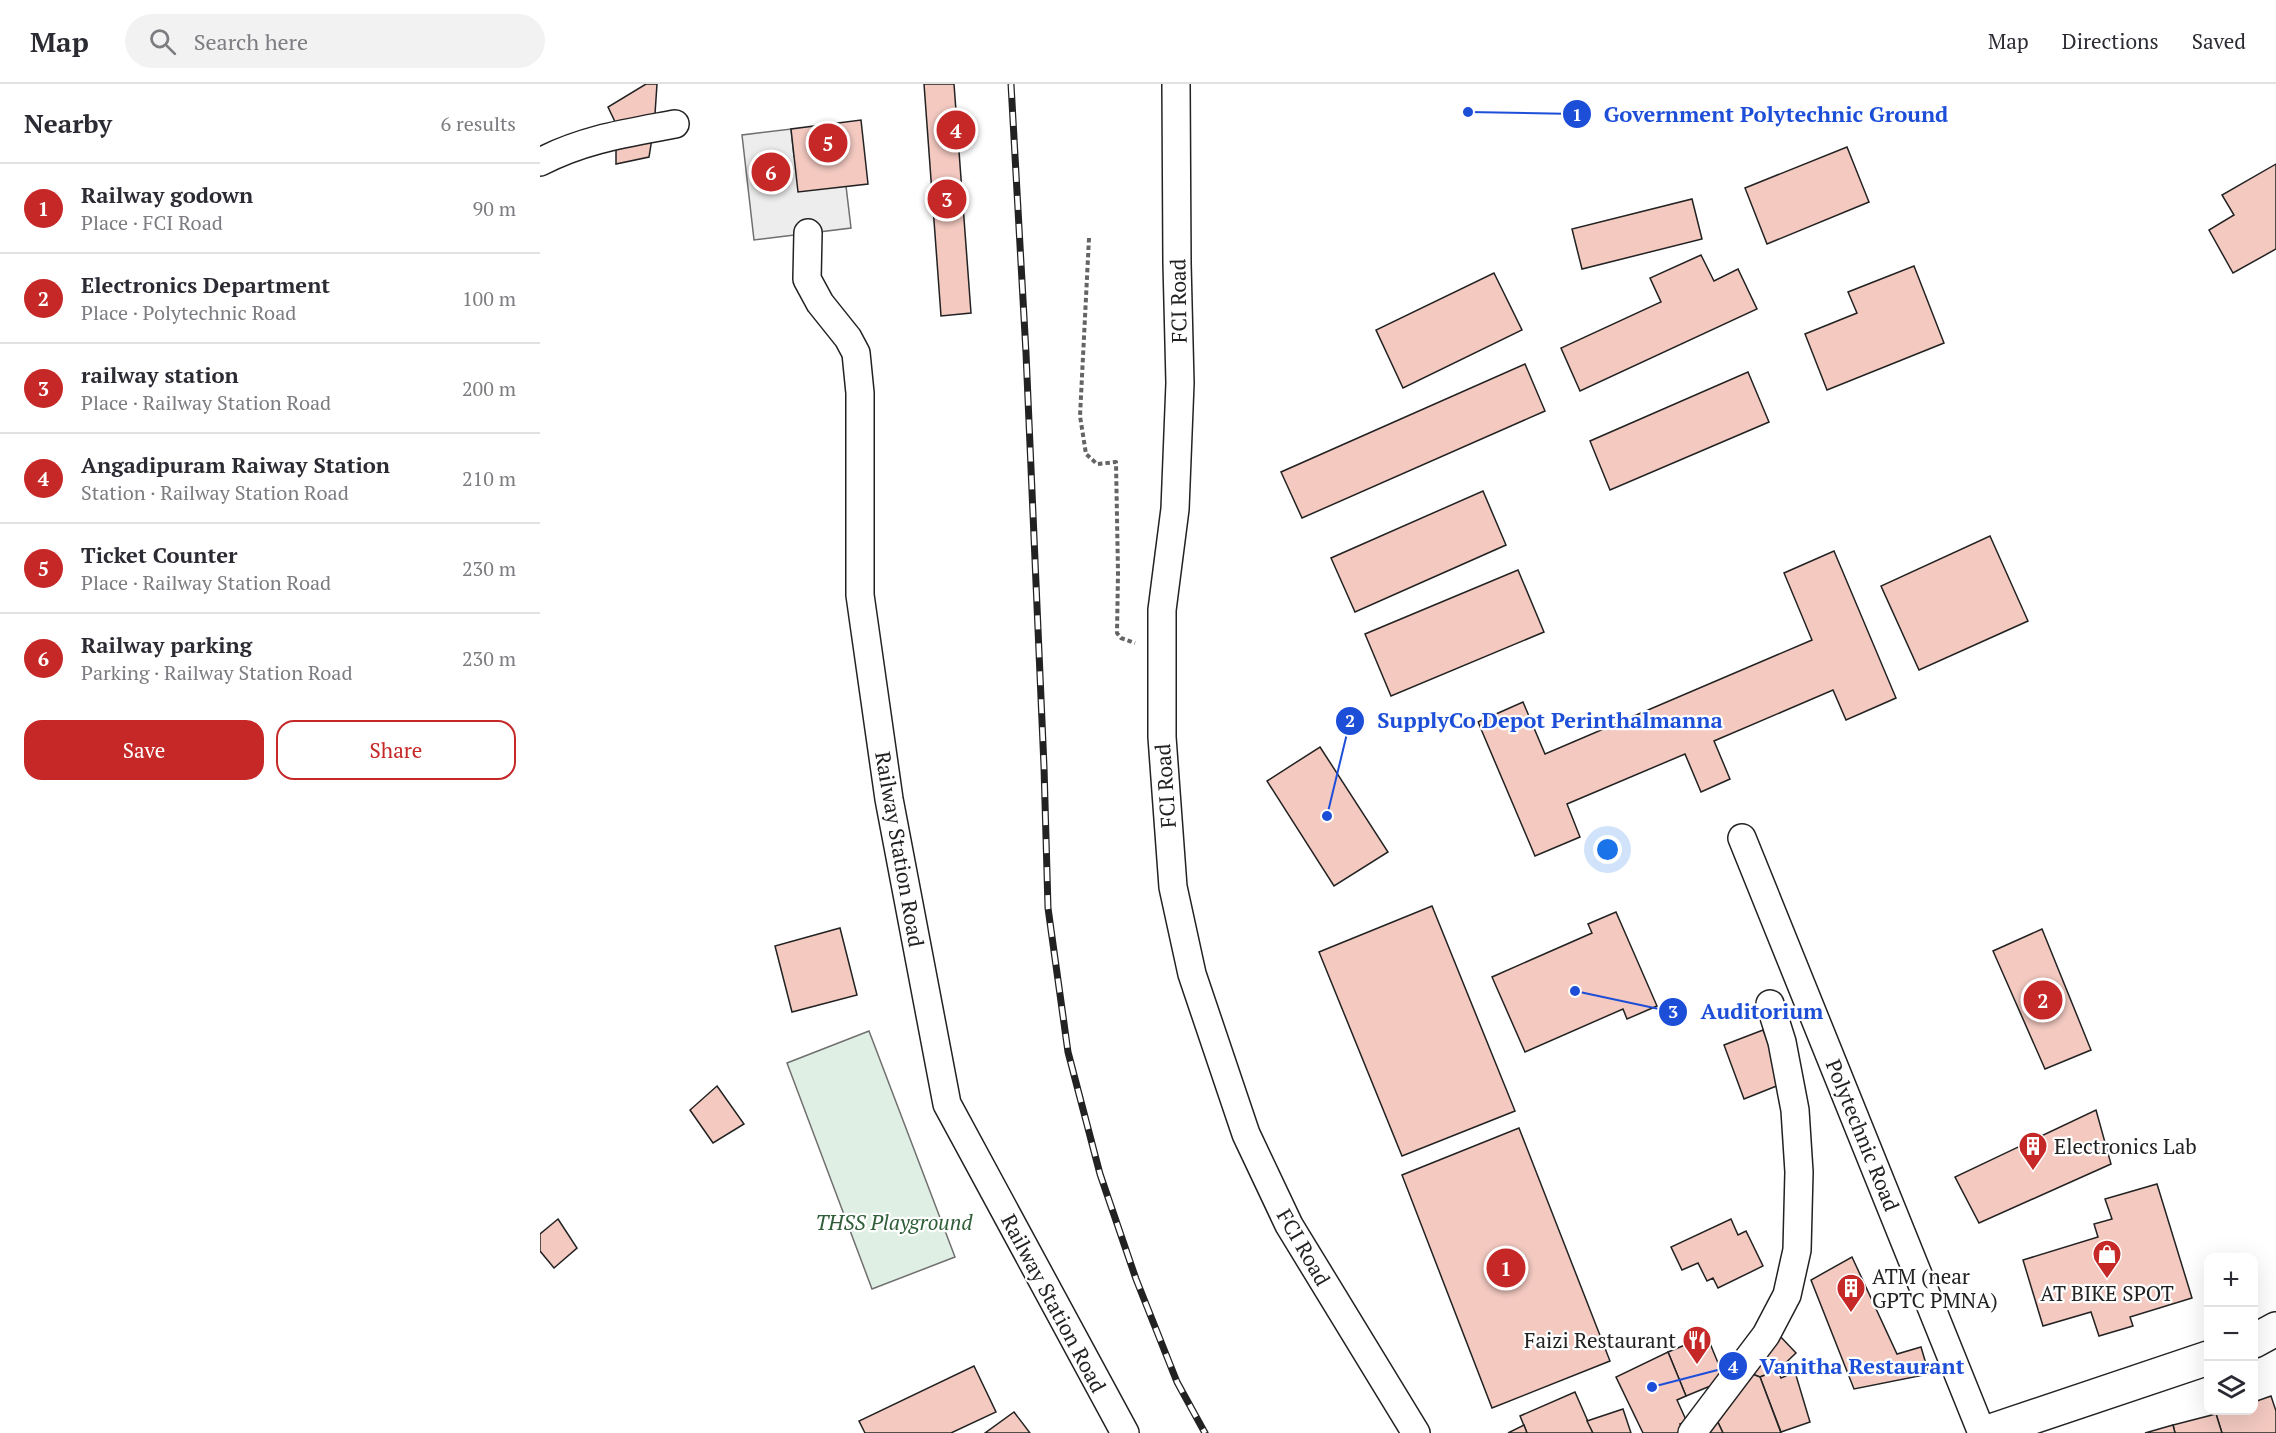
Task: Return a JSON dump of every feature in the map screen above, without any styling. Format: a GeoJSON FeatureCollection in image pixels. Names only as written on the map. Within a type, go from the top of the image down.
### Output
{"type":"FeatureCollection","features":[{"type":"Feature","properties":{"kind":"highway"},"geometry":{"type":"LineString","coordinates":[[2258,1338],[2276,1329]]}},
{"type":"Feature","properties":{"kind":"highway"},"geometry":{"type":"LineString","coordinates":[[2258,1347],[2276,1345]]}},
{"type":"Feature","properties":{"kind":"highway"},"geometry":{"type":"LineString","coordinates":[[1984,1433],[2204,1359]]}},
{"type":"Feature","properties":{"kind":"street","name":"FCI Road"},"geometry":{"type":"LineString","coordinates":[[1176,84],[1180,383],[1174,509],[1162,610],[1162,737],[1173,887],[1192,974],[1246,1134],[1289,1225],[1416,1433]]}},
{"type":"Feature","properties":{"kind":"street"},"geometry":{"type":"LineString","coordinates":[[540,162],[564,150],[601,138],[675,124]]}},
{"type":"Feature","properties":{"kind":"street","name":"Railway Station Road"},"geometry":{"type":"LineString","coordinates":[[808,233],[807,279],[820,303],[848,338],[856,353],[860,393],[860,595],[889,799],[947,1104],[1125,1433]]}},
{"type":"Feature","properties":{"kind":"street","name":"Polytechnic Road"},"geometry":{"type":"LineString","coordinates":[[1742,838],[1984,1433]]}},
{"type":"Feature","properties":{"kind":"street"},"geometry":{"type":"LineString","coordinates":[[1692,1433],[1766,1335],[1787,1295],[1797,1250],[1799,1172],[1795,1110],[1782,1042],[1770,1004]]}},
{"type":"Feature","properties":{"kind":"path"},"geometry":{"type":"LineString","coordinates":[[1089,238],[1080,416],[1086,454],[1097,464],[1116,462],[1117,633],[1121,638],[1132,642],[1162,648]]}},
{"type":"Feature","properties":{"kind":"green space","name":"THSS Playground"},"geometry":{"type":"Polygon","coordinates":[[[869,1031],[955,1257],[872,1289],[787,1063],[869,1031]]]}},
{"type":"Feature","properties":{"kind":"shaded area"},"geometry":{"type":"Polygon","coordinates":[[[791,129],[794,157],[846,186],[851,228],[754,240],[742,135],[791,129]]]}},
{"type":"Feature","properties":{"kind":"building"},"geometry":{"type":"Polygon","coordinates":[[[646,84],[657,84],[655,114],[618,128],[608,107],[646,84]]]}},
{"type":"Feature","properties":{"kind":"building"},"geometry":{"type":"Polygon","coordinates":[[[924,84],[954,84],[971,313],[941,316],[924,84]]]}},
{"type":"Feature","properties":{"kind":"building"},"geometry":{"type":"Polygon","coordinates":[[[861,120],[868,184],[798,192],[791,129],[861,120]]]}},
{"type":"Feature","properties":{"kind":"building"},"geometry":{"type":"Polygon","coordinates":[[[653,132],[649,157],[616,164],[616,140],[653,132]]]}},
{"type":"Feature","properties":{"kind":"building"},"geometry":{"type":"Polygon","coordinates":[[[1847,147],[1869,202],[1767,244],[1745,188],[1847,147]]]}},
{"type":"Feature","properties":{"kind":"building"},"geometry":{"type":"Polygon","coordinates":[[[2276,164],[2276,249],[2233,273],[2209,230],[2234,215],[2222,195],[2276,164]]]}},
{"type":"Feature","properties":{"kind":"building"},"geometry":{"type":"Polygon","coordinates":[[[1692,199],[1702,239],[1582,269],[1572,229],[1692,199]]]}},
{"type":"Feature","properties":{"kind":"building"},"geometry":{"type":"Polygon","coordinates":[[[1701,255],[1714,281],[1738,269],[1757,309],[1580,391],[1561,348],[1661,302],[1650,278],[1701,255]]]}},
{"type":"Feature","properties":{"kind":"building"},"geometry":{"type":"Polygon","coordinates":[[[1914,266],[1944,343],[1827,390],[1805,334],[1857,313],[1848,292],[1914,266]]]}},
{"type":"Feature","properties":{"kind":"building"},"geometry":{"type":"Polygon","coordinates":[[[1494,273],[1522,330],[1403,388],[1376,330],[1494,273]]]}},
{"type":"Feature","properties":{"kind":"building"},"geometry":{"type":"Polygon","coordinates":[[[1525,364],[1545,411],[1302,518],[1281,472],[1525,364]]]}},
{"type":"Feature","properties":{"kind":"building"},"geometry":{"type":"Polygon","coordinates":[[[1748,372],[1769,422],[1610,490],[1590,441],[1748,372]]]}},
{"type":"Feature","properties":{"kind":"building"},"geometry":{"type":"Polygon","coordinates":[[[1483,491],[1506,545],[1355,612],[1331,558],[1483,491]]]}},
{"type":"Feature","properties":{"kind":"building"},"geometry":{"type":"Polygon","coordinates":[[[1990,536],[2028,621],[1919,670],[1881,586],[1990,536]]]}},
{"type":"Feature","properties":{"kind":"building"},"geometry":{"type":"Polygon","coordinates":[[[1834,551],[1896,698],[1846,720],[1833,690],[1714,741],[1730,779],[1701,792],[1685,754],[1567,804],[1580,837],[1535,856],[1478,722],[1523,702],[1545,754],[1812,640],[1784,573],[1834,551]]]}},
{"type":"Feature","properties":{"kind":"building"},"geometry":{"type":"Polygon","coordinates":[[[1518,570],[1544,632],[1391,696],[1365,634],[1518,570]]]}},
{"type":"Feature","properties":{"kind":"building"},"geometry":{"type":"Polygon","coordinates":[[[1320,747],[1388,852],[1334,886],[1267,781],[1320,747]]]}},
{"type":"Feature","properties":{"kind":"building"},"geometry":{"type":"Polygon","coordinates":[[[1432,906],[1515,1111],[1402,1156],[1319,952],[1432,906]]]}},
{"type":"Feature","properties":{"kind":"building"},"geometry":{"type":"Polygon","coordinates":[[[1616,912],[1657,1006],[1627,1019],[1623,1009],[1525,1052],[1492,977],[1592,933],[1588,924],[1616,912]]]}},
{"type":"Feature","properties":{"kind":"building"},"geometry":{"type":"Polygon","coordinates":[[[840,928],[857,995],[792,1012],[775,946],[840,928]]]}},
{"type":"Feature","properties":{"kind":"building"},"geometry":{"type":"Polygon","coordinates":[[[2042,929],[2091,1050],[2045,1069],[1993,951],[2042,929]]]}},
{"type":"Feature","properties":{"kind":"building"},"geometry":{"type":"Polygon","coordinates":[[[1763,1030],[1784,1083],[1744,1099],[1724,1045],[1763,1030]]]}},
{"type":"Feature","properties":{"kind":"building"},"geometry":{"type":"Polygon","coordinates":[[[717,1086],[744,1124],[713,1143],[690,1110],[717,1086]]]}},
{"type":"Feature","properties":{"kind":"building","name":"Electronics Lab"},"geometry":{"type":"Polygon","coordinates":[[[2096,1110],[2111,1164],[1979,1223],[1955,1177],[2096,1110]]]}},
{"type":"Feature","properties":{"kind":"building"},"geometry":{"type":"Polygon","coordinates":[[[1519,1128],[1610,1361],[1492,1408],[1402,1175],[1519,1128]]]}},
{"type":"Feature","properties":{"kind":"building","name":"AT BIKE SPOT"},"geometry":{"type":"Polygon","coordinates":[[[2157,1184],[2192,1298],[2130,1317],[2133,1326],[2099,1336],[2091,1312],[2043,1326],[2023,1260],[2098,1237],[2094,1224],[2112,1219],[2105,1199],[2157,1184]]]}},
{"type":"Feature","properties":{"kind":"building"},"geometry":{"type":"Polygon","coordinates":[[[558,1219],[577,1248],[554,1268],[540,1251],[540,1234],[558,1219]]]}},
{"type":"Feature","properties":{"kind":"building"},"geometry":{"type":"Polygon","coordinates":[[[1731,1219],[1738,1235],[1746,1231],[1763,1266],[1718,1288],[1713,1278],[1707,1281],[1698,1263],[1682,1270],[1671,1247],[1731,1219]]]}},
{"type":"Feature","properties":{"kind":"building","name":"ATM (near GPTC PMNA)"},"geometry":{"type":"Polygon","coordinates":[[[1852,1257],[1897,1354],[1921,1347],[1929,1374],[1854,1389],[1811,1280],[1852,1257]]]}},
{"type":"Feature","properties":{"kind":"building"},"geometry":{"type":"Polygon","coordinates":[[[1778,1334],[1796,1353],[1778,1370],[1760,1377],[1747,1372],[1778,1334]]]}},
{"type":"Feature","properties":{"kind":"building","name":"Faizi Restaurant"},"geometry":{"type":"Polygon","coordinates":[[[1707,1336],[1725,1380],[1686,1396],[1668,1352],[1707,1336]]]}},
{"type":"Feature","properties":{"kind":"building"},"geometry":{"type":"Polygon","coordinates":[[[1668,1352],[1686,1396],[1677,1400],[1687,1422],[1680,1424],[1685,1433],[1643,1433],[1616,1377],[1668,1352]]]}},
{"type":"Feature","properties":{"kind":"building"},"geometry":{"type":"Polygon","coordinates":[[[974,1366],[996,1412],[951,1433],[865,1433],[859,1421],[974,1366]]]}},
{"type":"Feature","properties":{"kind":"building"},"geometry":{"type":"Polygon","coordinates":[[[1778,1370],[1781,1378],[1795,1372],[1810,1422],[1781,1432],[1760,1377],[1778,1370]]]}},
{"type":"Feature","properties":{"kind":"building"},"geometry":{"type":"Polygon","coordinates":[[[1747,1372],[1760,1377],[1781,1433],[1723,1433],[1715,1416],[1747,1372]]]}},
{"type":"Feature","properties":{"kind":"building"},"geometry":{"type":"Polygon","coordinates":[[[1575,1392],[1593,1433],[1527,1433],[1520,1416],[1575,1392]]]}},
{"type":"Feature","properties":{"kind":"building"},"geometry":{"type":"Polygon","coordinates":[[[2271,1396],[2276,1411],[2276,1433],[2222,1433],[2216,1415],[2258,1415],[2258,1401],[2271,1396]]]}},
{"type":"Feature","properties":{"kind":"building"},"geometry":{"type":"Polygon","coordinates":[[[1623,1409],[1631,1433],[1593,1433],[1587,1421],[1623,1409]]]}},
{"type":"Feature","properties":{"kind":"building"},"geometry":{"type":"Polygon","coordinates":[[[1014,1412],[1030,1433],[985,1433],[1014,1412]]]}},
{"type":"Feature","properties":{"kind":"building"},"geometry":{"type":"Polygon","coordinates":[[[2216,1415],[2222,1433],[2175,1433],[2173,1425],[2216,1415]]]}},
{"type":"Feature","properties":{"kind":"building"},"geometry":{"type":"Polygon","coordinates":[[[1715,1416],[1723,1433],[1701,1433],[1715,1416]]]}},
{"type":"Feature","properties":{"kind":"building"},"geometry":{"type":"Polygon","coordinates":[[[1524,1425],[1527,1433],[1508,1433],[1524,1425]]]}},
{"type":"Feature","properties":{"kind":"building"},"geometry":{"type":"Polygon","coordinates":[[[2173,1425],[2175,1433],[2145,1433],[2173,1425]]]}},
{"type":"Feature","properties":{"kind":"railway"},"geometry":{"type":"LineString","coordinates":[[1011,84],[1026,353],[1048,908],[1068,1052],[1100,1174],[1136,1279],[1177,1382],[1205,1433]]}},
{"type":"Feature","properties":{"kind":"place","name":"Government Polytechnic Ground"},"geometry":{"type":"Point","coordinates":[1468,112]}},
{"type":"Feature","properties":{"kind":"place","name":"Angadipuram Raiway Station"},"geometry":{"type":"Point","coordinates":[956,130]}},
{"type":"Feature","properties":{"kind":"place","name":"Ticket Counter"},"geometry":{"type":"Point","coordinates":[828,143]}},
{"type":"Feature","properties":{"kind":"place","name":"Railway parking"},"geometry":{"type":"Point","coordinates":[771,172]}},
{"type":"Feature","properties":{"kind":"place","name":"railway station"},"geometry":{"type":"Point","coordinates":[947,199]}},
{"type":"Feature","properties":{"kind":"place","name":"SupplyCo Depot Perinthalmanna"},"geometry":{"type":"Point","coordinates":[1327,816]}},
{"type":"Feature","properties":{"kind":"place","name":"Auditorium"},"geometry":{"type":"Point","coordinates":[1575,991]}},
{"type":"Feature","properties":{"kind":"place","name":"Electronics Department"},"geometry":{"type":"Point","coordinates":[2043,1000]}},
{"type":"Feature","properties":{"kind":"place","name":"Electronics Lab"},"geometry":{"type":"Point","coordinates":[2033,1172]}},
{"type":"Feature","properties":{"kind":"place","name":"Railway godown"},"geometry":{"type":"Point","coordinates":[1506,1268]}},
{"type":"Feature","properties":{"kind":"place","name":"AT BIKE SPOT"},"geometry":{"type":"Point","coordinates":[2107,1280]}},
{"type":"Feature","properties":{"kind":"place","name":"ATM (near GPTC PMNA)"},"geometry":{"type":"Point","coordinates":[1851,1314]}},
{"type":"Feature","properties":{"kind":"place","name":"Faizi Restaurant"},"geometry":{"type":"Point","coordinates":[1697,1366]}},
{"type":"Feature","properties":{"kind":"place","name":"Vanitha Restaurant"},"geometry":{"type":"Point","coordinates":[1652,1387]}}]}
